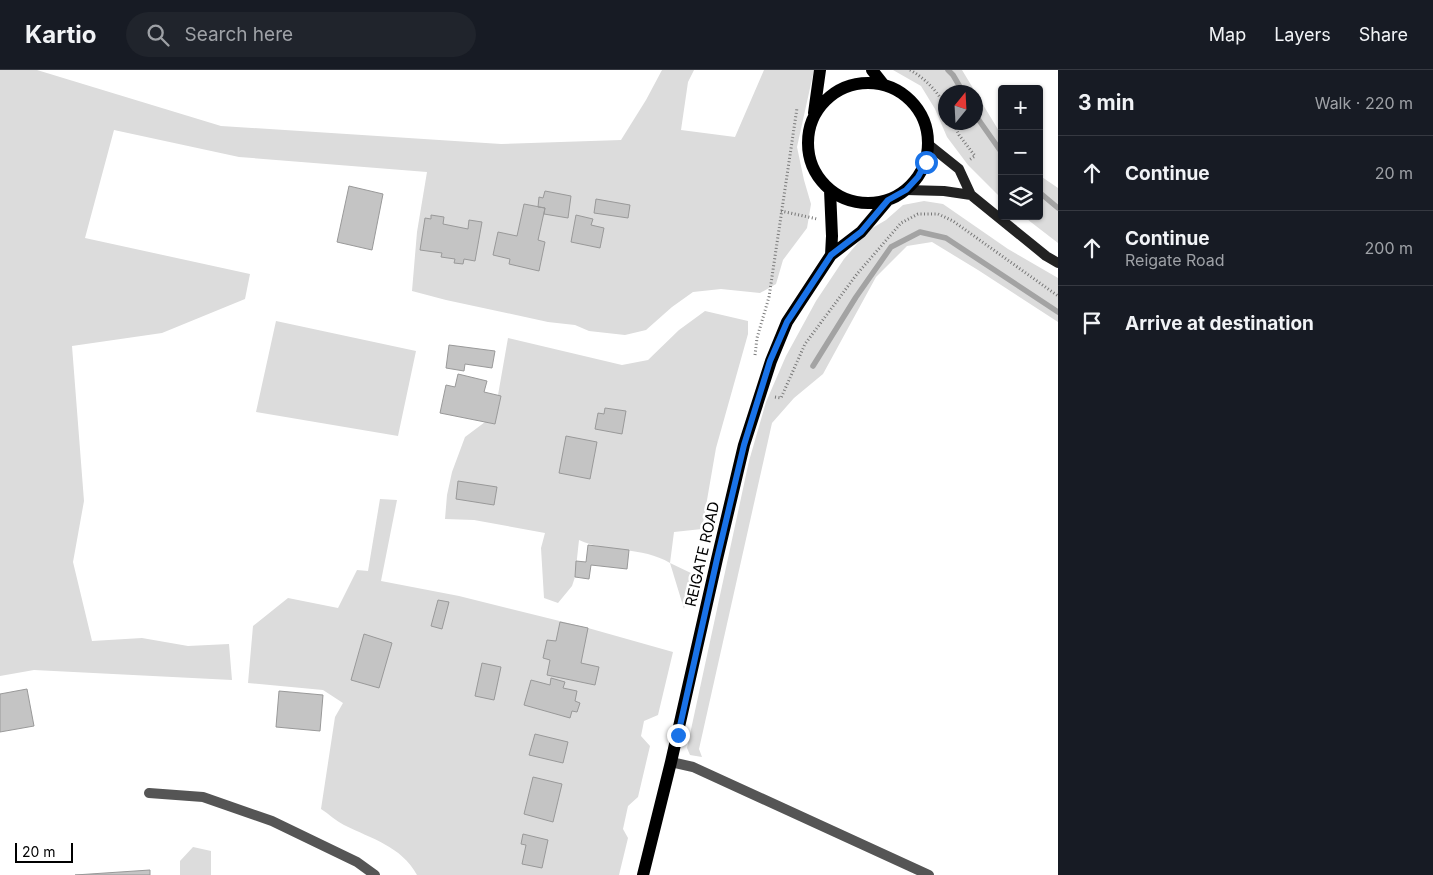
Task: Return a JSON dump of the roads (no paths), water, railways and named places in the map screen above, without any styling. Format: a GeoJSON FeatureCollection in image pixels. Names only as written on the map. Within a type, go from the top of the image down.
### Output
{"type":"FeatureCollection","features":[{"type":"Feature","properties":{"kind":"main road"},"geometry":{"type":"LineString","coordinates":[[813,116],[825,99],[842,88],[862,82],[883,84],[902,92],[916,106],[926,124],[928,145],[926,162],[918,177],[906,190],[888,200],[868,204],[848,200],[830,190],[816,175],[808,156],[808,135],[820,70]]}},
{"type":"Feature","properties":{"kind":"main road"},"geometry":{"type":"LineString","coordinates":[[872,70],[883,84]]}},
{"type":"Feature","properties":{"kind":"main road"},"geometry":{"type":"LineString","coordinates":[[830,190],[831,255]]}},
{"type":"Feature","properties":{"kind":"main road","name":"REIGATE ROAD"},"geometry":{"type":"LineString","coordinates":[[643,875],[672,762],[744,445],[770,361],[787,322],[831,255],[861,232],[888,200]]}},
{"type":"Feature","properties":{"kind":"street"},"geometry":{"type":"LineString","coordinates":[[928,145],[959,170],[971,194],[1046,256],[1058,263]]}},
{"type":"Feature","properties":{"kind":"street"},"geometry":{"type":"LineString","coordinates":[[906,190],[971,194]]}},
{"type":"Feature","properties":{"kind":"lane"},"geometry":{"type":"LineString","coordinates":[[672,762],[693,767],[929,875]]}},
{"type":"Feature","properties":{"kind":"lane"},"geometry":{"type":"LineString","coordinates":[[148,793],[203,797],[272,821],[357,862],[376,875]]}},
{"type":"Feature","properties":{"kind":"waterway"},"geometry":{"type":"LineString","coordinates":[[948,70],[959,85]]}},
{"type":"Feature","properties":{"kind":"waterway"},"geometry":{"type":"LineString","coordinates":[[983,126],[998,147]]}},
{"type":"Feature","properties":{"kind":"waterway"},"geometry":{"type":"LineString","coordinates":[[1043,195],[1058,208]]}},
{"type":"Feature","properties":{"kind":"waterway"},"geometry":{"type":"LineString","coordinates":[[813,366],[856,297],[891,247],[920,232],[946,238],[1058,312]]}}]}
